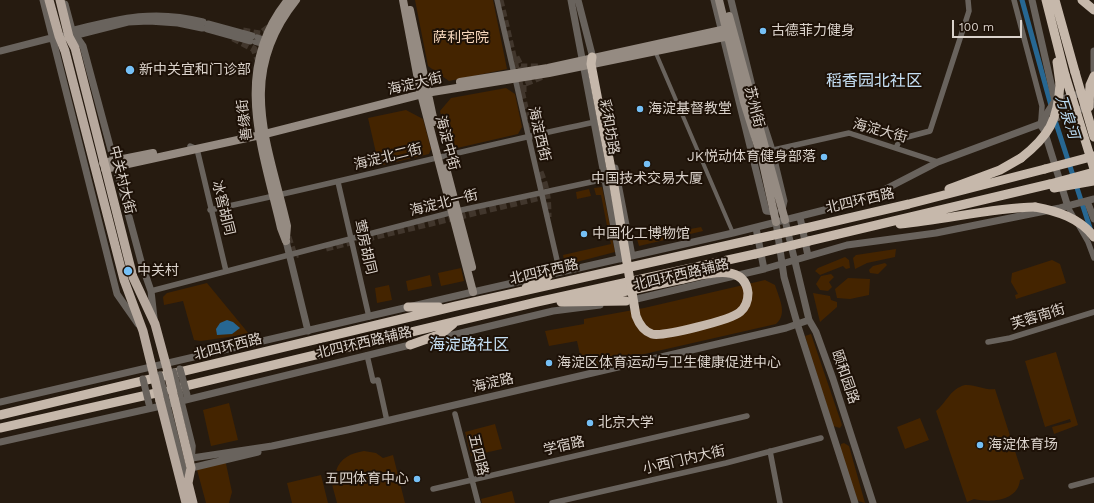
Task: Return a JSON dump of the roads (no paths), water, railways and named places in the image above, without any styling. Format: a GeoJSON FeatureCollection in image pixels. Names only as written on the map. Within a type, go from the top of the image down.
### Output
{"type":"FeatureCollection","features":[{"type":"Feature","properties":{"kind":"highway"},"geometry":{"type":"LineString","coordinates":[[1042,0],[1054,30],[1065,75],[1094,171],[1050,186]]}},
{"type":"Feature","properties":{"kind":"highway"},"geometry":{"type":"LineString","coordinates":[[1046,0],[1050,18]]}},
{"type":"Feature","properties":{"kind":"highway"},"geometry":{"type":"LineString","coordinates":[[1055,0],[1093,134]]}},
{"type":"Feature","properties":{"kind":"highway"},"geometry":{"type":"LineString","coordinates":[[1082,0],[1094,10]]}},
{"type":"Feature","properties":{"kind":"highway"},"geometry":{"type":"LineString","coordinates":[[909,204],[1000,170],[1021,158],[1044,138],[1054,120],[1059,104],[1060,84],[1054,30]]}},
{"type":"Feature","properties":{"kind":"highway"},"geometry":{"type":"LineString","coordinates":[[580,301],[683,279],[719,272],[732,274],[744,282],[748,292],[746,305],[739,313],[724,320],[663,334],[652,334],[644,330],[638,323],[636,316],[608,176],[589,61]]}},
{"type":"Feature","properties":{"kind":"highway"},"geometry":{"type":"LineString","coordinates":[[1093,134],[1088,100],[1090,85],[1094,76]]}},
{"type":"Feature","properties":{"kind":"highway","name":"北四环西路"},"geometry":{"type":"LineString","coordinates":[[0,415],[456,306],[909,204],[1094,156]]}},
{"type":"Feature","properties":{"kind":"highway"},"geometry":{"type":"LineString","coordinates":[[1050,186],[1094,181]]}},
{"type":"Feature","properties":{"kind":"highway","name":"北四环西路"},"geometry":{"type":"LineString","coordinates":[[0,428],[455,323],[537,302],[1050,186]]}},
{"type":"Feature","properties":{"kind":"highway"},"geometry":{"type":"LineString","coordinates":[[867,227],[925,222],[1010,207],[1035,207],[1054,211],[1074,220],[1094,237]]}},
{"type":"Feature","properties":{"kind":"highway"},"geometry":{"type":"LineString","coordinates":[[516,293],[548,276]]}},
{"type":"Feature","properties":{"kind":"highway"},"geometry":{"type":"LineString","coordinates":[[537,302],[626,301]]}},
{"type":"Feature","properties":{"kind":"highway"},"geometry":{"type":"LineString","coordinates":[[408,307],[456,306]]}},
{"type":"Feature","properties":{"kind":"highway"},"geometry":{"type":"LineString","coordinates":[[410,345],[441,334],[455,323]]}},
{"type":"Feature","properties":{"kind":"main road","name":"中关村大街"},"geometry":{"type":"LineString","coordinates":[[49,0],[56,37],[65,51],[93,177],[124,280],[143,331],[165,371],[174,400]]}},
{"type":"Feature","properties":{"kind":"main road","name":"中关村大街"},"geometry":{"type":"LineString","coordinates":[[60,0],[75,48],[133,277],[155,324],[165,371],[174,400]]}},
{"type":"Feature","properties":{"kind":"main road","name":"善缘街"},"geometry":{"type":"LineString","coordinates":[[286,241],[281,228],[277,196],[261,132],[254,80],[260,41],[288,0]]}},
{"type":"Feature","properties":{"kind":"main road","name":"善缘街"},"geometry":{"type":"LineString","coordinates":[[260,41],[296,0]]}},
{"type":"Feature","properties":{"kind":"main road","name":"海淀中街"},"geometry":{"type":"LineString","coordinates":[[403,0],[423,92],[475,291]]}},
{"type":"Feature","properties":{"kind":"main road","name":"海淀中街"},"geometry":{"type":"LineString","coordinates":[[409,0],[423,92]]}},
{"type":"Feature","properties":{"kind":"main road","name":"苏州街"},"geometry":{"type":"LineString","coordinates":[[720,0],[727,33],[779,211],[785,220]]}},
{"type":"Feature","properties":{"kind":"main road","name":"苏州街"},"geometry":{"type":"LineString","coordinates":[[725,0],[727,33],[769,151],[779,211],[776,222]]}},
{"type":"Feature","properties":{"kind":"main road","name":"海淀大街"},"geometry":{"type":"LineString","coordinates":[[589,61],[655,51],[727,33]]}},
{"type":"Feature","properties":{"kind":"main road","name":"海淀大街"},"geometry":{"type":"LineString","coordinates":[[104,166],[194,148],[423,92],[514,76],[727,33]]}},
{"type":"Feature","properties":{"kind":"main road"},"geometry":{"type":"LineString","coordinates":[[174,400],[190,468],[188,483],[193,503]]}},
{"type":"Feature","properties":{"kind":"main road"},"geometry":{"type":"LineString","coordinates":[[174,400],[186,503]]}},
{"type":"Feature","properties":{"kind":"street","name":"中关村大街"},"geometry":{"type":"LineString","coordinates":[[43,0],[56,37]]}},
{"type":"Feature","properties":{"kind":"street","name":"中关村大街"},"geometry":{"type":"LineString","coordinates":[[64,0],[71,33]]}},
{"type":"Feature","properties":{"kind":"street","name":"海淀西街"},"geometry":{"type":"LineString","coordinates":[[497,0],[527,136],[560,273]]}},
{"type":"Feature","properties":{"kind":"street","name":"彩和坊路"},"geometry":{"type":"LineString","coordinates":[[571,0],[589,61],[595,122],[608,176],[619,256]]}},
{"type":"Feature","properties":{"kind":"street","name":"彩和坊路"},"geometry":{"type":"LineString","coordinates":[[578,0],[589,61],[632,253]]}},
{"type":"Feature","properties":{"kind":"street","name":"苏州街"},"geometry":{"type":"LineString","coordinates":[[714,0],[727,33]]}},
{"type":"Feature","properties":{"kind":"street","name":"苏州街"},"geometry":{"type":"LineString","coordinates":[[731,0],[769,151]]}},
{"type":"Feature","properties":{"kind":"street"},"geometry":{"type":"LineString","coordinates":[[896,148],[900,139],[930,131],[969,11],[968,0]]}},
{"type":"Feature","properties":{"kind":"street"},"geometry":{"type":"LineString","coordinates":[[1014,0],[1042,106],[1044,130],[1070,206],[1088,242],[1094,258]]}},
{"type":"Feature","properties":{"kind":"street"},"geometry":{"type":"LineString","coordinates":[[1032,0],[1055,101]]}},
{"type":"Feature","properties":{"kind":"street"},"geometry":{"type":"LineString","coordinates":[[0,51],[127,17],[148,15],[179,17],[205,26],[260,41]]}},
{"type":"Feature","properties":{"kind":"street"},"geometry":{"type":"LineString","coordinates":[[71,33],[83,46],[142,265],[151,291],[155,324]]}},
{"type":"Feature","properties":{"kind":"street"},"geometry":{"type":"LineString","coordinates":[[655,51],[733,233]]}},
{"type":"Feature","properties":{"kind":"street"},"geometry":{"type":"LineString","coordinates":[[1094,51],[1094,70]]}},
{"type":"Feature","properties":{"kind":"street"},"geometry":{"type":"LineString","coordinates":[[1043,123],[1055,101],[1094,89]]}},
{"type":"Feature","properties":{"kind":"street","name":"北四环西路"},"geometry":{"type":"LineString","coordinates":[[776,222],[800,217],[876,194],[938,162],[1094,104]]}},
{"type":"Feature","properties":{"kind":"street","name":"海淀北二街"},"geometry":{"type":"LineString","coordinates":[[210,210],[338,182],[527,136],[595,122]]}},
{"type":"Feature","properties":{"kind":"street","name":"海淀大街"},"geometry":{"type":"LineString","coordinates":[[769,151],[849,133],[938,162]]}},
{"type":"Feature","properties":{"kind":"street","name":"冰窖胡同"},"geometry":{"type":"LineString","coordinates":[[194,148],[226,271]]}},
{"type":"Feature","properties":{"kind":"street","name":"海淀北一街"},"geometry":{"type":"LineString","coordinates":[[226,271],[455,212],[541,193],[608,176]]}},
{"type":"Feature","properties":{"kind":"street","name":"莺房胡同"},"geometry":{"type":"LineString","coordinates":[[338,182],[369,317]]}},
{"type":"Feature","properties":{"kind":"street"},"geometry":{"type":"LineString","coordinates":[[794,260],[846,245],[936,233],[1070,206],[1091,200],[1094,220]]}},
{"type":"Feature","properties":{"kind":"street"},"geometry":{"type":"LineString","coordinates":[[800,217],[808,256]]}},
{"type":"Feature","properties":{"kind":"street","name":"颐和园路"},"geometry":{"type":"LineString","coordinates":[[785,220],[809,320],[816,332],[873,503]]}},
{"type":"Feature","properties":{"kind":"street","name":"北四环西路辅路"},"geometry":{"type":"LineString","coordinates":[[0,402],[140,370],[165,371],[178,361],[475,291],[548,276],[619,256],[733,233],[776,222]]}},
{"type":"Feature","properties":{"kind":"street","name":"颐和园路"},"geometry":{"type":"LineString","coordinates":[[776,222],[782,263],[797,323],[855,503]]}},
{"type":"Feature","properties":{"kind":"street"},"geometry":{"type":"LineString","coordinates":[[756,228],[764,268]]}},
{"type":"Feature","properties":{"kind":"street","name":"善缘街"},"geometry":{"type":"LineString","coordinates":[[286,241],[308,331]]}},
{"type":"Feature","properties":{"kind":"street","name":"北四环西路辅路"},"geometry":{"type":"LineString","coordinates":[[0,442],[553,311],[626,301],[794,260]]}},
{"type":"Feature","properties":{"kind":"street"},"geometry":{"type":"LineString","coordinates":[[151,291],[226,271]]}},
{"type":"Feature","properties":{"kind":"street","name":"芙蓉南街"},"geometry":{"type":"LineString","coordinates":[[988,342],[1010,338],[1094,312]]}},
{"type":"Feature","properties":{"kind":"street","name":"海淀路"},"geometry":{"type":"LineString","coordinates":[[192,458],[272,446],[387,421],[779,330],[809,320]]}},
{"type":"Feature","properties":{"kind":"street"},"geometry":{"type":"LineString","coordinates":[[367,355],[373,381],[378,380],[387,421]]}},
{"type":"Feature","properties":{"kind":"street"},"geometry":{"type":"LineString","coordinates":[[178,361],[165,371],[174,400],[193,446],[190,468],[266,450],[272,446]]}},
{"type":"Feature","properties":{"kind":"street"},"geometry":{"type":"LineString","coordinates":[[140,370],[149,406]]}},
{"type":"Feature","properties":{"kind":"street"},"geometry":{"type":"LineString","coordinates":[[174,400],[188,483]]}},
{"type":"Feature","properties":{"kind":"street","name":"五四路"},"geometry":{"type":"LineString","coordinates":[[455,414],[478,503]]}},
{"type":"Feature","properties":{"kind":"street","name":"学宿路"},"geometry":{"type":"LineString","coordinates":[[433,488],[747,416]]}},
{"type":"Feature","properties":{"kind":"street","name":"小西门内大街"},"geometry":{"type":"LineString","coordinates":[[552,503],[640,482],[655,480],[821,438]]}},
{"type":"Feature","properties":{"kind":"street"},"geometry":{"type":"LineString","coordinates":[[770,451],[780,503]]}},
{"type":"Feature","properties":{"kind":"street"},"geometry":{"type":"LineString","coordinates":[[1071,486],[1094,480]]}},
{"type":"Feature","properties":{"kind":"water"},"geometry":{"type":"Polygon","coordinates":[[[227,320],[233,322],[240,328],[232,334],[217,335],[216,329],[220,323],[227,320]]]}},
{"type":"Feature","properties":{"kind":"waterway","name":"万泉河"},"geometry":{"type":"LineString","coordinates":[[1022,0],[1052,109]]}},
{"type":"Feature","properties":{"kind":"waterway","name":"万泉河"},"geometry":{"type":"LineString","coordinates":[[1054,117],[1091,231]]}},
{"type":"Feature","properties":{"kind":"tunnel"},"geometry":{"type":"LineString","coordinates":[[500,0],[533,142]]}},
{"type":"Feature","properties":{"kind":"tunnel"},"geometry":{"type":"LineString","coordinates":[[243,31],[260,34],[272,25]]}},
{"type":"Feature","properties":{"kind":"tunnel"},"geometry":{"type":"LineString","coordinates":[[233,38],[254,49],[259,62]]}},
{"type":"Feature","properties":{"kind":"tunnel"},"geometry":{"type":"LineString","coordinates":[[516,57],[521,67],[538,67]]}},
{"type":"Feature","properties":{"kind":"tunnel"},"geometry":{"type":"LineString","coordinates":[[523,92],[523,84],[543,76]]}},
{"type":"Feature","properties":{"kind":"tunnel"},"geometry":{"type":"LineString","coordinates":[[540,172],[547,194],[548,217]]}},
{"type":"Feature","properties":{"kind":"tunnel"},"geometry":{"type":"LineString","coordinates":[[326,248],[545,196],[544,193]]}},
{"type":"Feature","properties":{"kind":"tunnel"},"geometry":{"type":"LineString","coordinates":[[288,237],[294,255],[298,254]]}},
{"type":"Feature","properties":{"kind":"place","name":"古德菲力健身"},"geometry":{"type":"Point","coordinates":[763,31]}},
{"type":"Feature","properties":{"kind":"place","name":"新中关宜和门诊部"},"geometry":{"type":"Point","coordinates":[130,70]}},
{"type":"Feature","properties":{"kind":"place","name":"海淀基督教堂"},"geometry":{"type":"Point","coordinates":[640,109]}},
{"type":"Feature","properties":{"kind":"place","name":"JK悦动体育健身部落"},"geometry":{"type":"Point","coordinates":[824,157]}},
{"type":"Feature","properties":{"kind":"place","name":"中国技术交易大厦"},"geometry":{"type":"Point","coordinates":[647,164]}},
{"type":"Feature","properties":{"kind":"place","name":"中国化工博物馆"},"geometry":{"type":"Point","coordinates":[584,234]}},
{"type":"Feature","properties":{"kind":"place","name":"中关村"},"geometry":{"type":"Point","coordinates":[128,271]}},
{"type":"Feature","properties":{"kind":"place","name":"海淀区体育运动与卫生健康促进中心"},"geometry":{"type":"Point","coordinates":[549,363]}},
{"type":"Feature","properties":{"kind":"place","name":"北京大学"},"geometry":{"type":"Point","coordinates":[590,423]}},
{"type":"Feature","properties":{"kind":"place","name":"海淀体育场"},"geometry":{"type":"Point","coordinates":[980,445]}},
{"type":"Feature","properties":{"kind":"place","name":"五四体育中心"},"geometry":{"type":"Point","coordinates":[417,479]}},
{"type":"Feature","properties":{"kind":"district","name":"稻香园北社区"},"geometry":{"type":"Point","coordinates":[874,81]}},
{"type":"Feature","properties":{"kind":"district","name":"海淀路社区"},"geometry":{"type":"Point","coordinates":[469,345]}},
{"type":"Feature","properties":{"kind":"park label","name":"萨利宅院"},"geometry":{"type":"Point","coordinates":[461,38]}}]}
